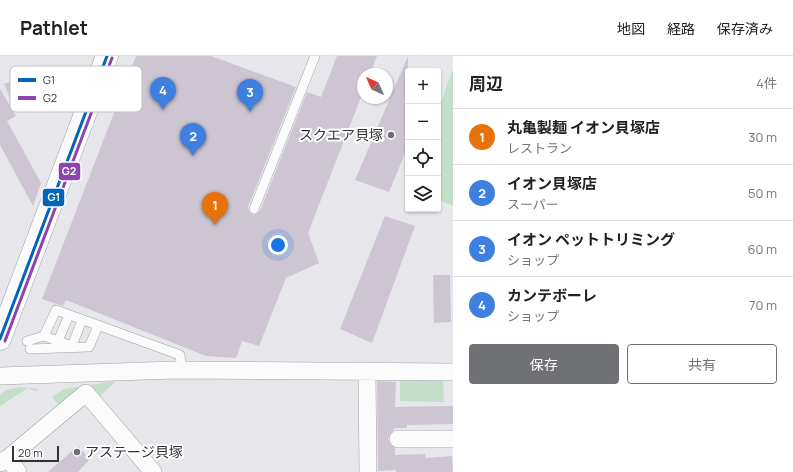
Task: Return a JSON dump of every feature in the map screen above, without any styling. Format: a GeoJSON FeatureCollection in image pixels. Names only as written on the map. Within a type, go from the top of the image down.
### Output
{"type":"FeatureCollection","features":[{"type":"Feature","properties":{"kind":"main road"},"geometry":{"type":"LineString","coordinates":[[103,66],[107,56]]}},
{"type":"Feature","properties":{"kind":"main road"},"geometry":{"type":"LineString","coordinates":[[0,339],[86,112]]}},
{"type":"Feature","properties":{"kind":"street"},"geometry":{"type":"LineString","coordinates":[[0,376],[174,370],[453,372]]}},
{"type":"Feature","properties":{"kind":"street"},"geometry":{"type":"LineString","coordinates":[[367,372],[368,472]]}},
{"type":"Feature","properties":{"kind":"street"},"geometry":{"type":"LineString","coordinates":[[18,472],[4,461],[86,393],[153,472]]}},
{"type":"Feature","properties":{"kind":"street"},"geometry":{"type":"LineString","coordinates":[[398,439],[453,439]]}},
{"type":"Feature","properties":{"kind":"lane"},"geometry":{"type":"LineString","coordinates":[[254,209],[316,56]]}},
{"type":"Feature","properties":{"kind":"lane"},"geometry":{"type":"LineString","coordinates":[[98,326],[89,346],[29,345],[44,336],[56,310],[180,355],[181,363]]}},
{"type":"Feature","properties":{"kind":"lane"},"geometry":{"type":"LineString","coordinates":[[58,341],[69,315]]}},
{"type":"Feature","properties":{"kind":"lane"},"geometry":{"type":"LineString","coordinates":[[74,346],[82,320]]}},
{"type":"Feature","properties":{"kind":"lane"},"geometry":{"type":"LineString","coordinates":[[44,336],[74,346]]}},
{"type":"Feature","properties":{"kind":"green space"},"geometry":{"type":"Polygon","coordinates":[[[453,69],[453,206],[441,200],[441,102],[453,69]]]}},
{"type":"Feature","properties":{"kind":"green space"},"geometry":{"type":"Polygon","coordinates":[[[443,379],[444,402],[400,401],[400,380],[443,379]]]}},
{"type":"Feature","properties":{"kind":"green space"},"geometry":{"type":"Polygon","coordinates":[[[116,381],[98,398],[62,409],[52,397],[64,389],[116,381]]]}},
{"type":"Feature","properties":{"kind":"green space"},"geometry":{"type":"Polygon","coordinates":[[[20,387],[38,389],[39,390],[34,391],[28,388],[0,406],[0,395],[6,390],[20,387]]]}},
{"type":"Feature","properties":{"kind":"building"},"geometry":{"type":"Polygon","coordinates":[[[136,56],[211,56],[296,87],[248,207],[249,212],[254,215],[260,211],[307,92],[321,97],[337,56],[377,56],[372,68],[357,68],[357,104],[358,104],[308,233],[319,263],[286,278],[259,346],[242,341],[236,358],[206,356],[66,300],[63,306],[42,299],[114,112],[142,112],[142,66],[132,66],[136,56]]]}},
{"type":"Feature","properties":{"kind":"building","name":"スクエア貝塚"},"geometry":{"type":"Polygon","coordinates":[[[408,56],[408,68],[405,68],[405,153],[389,192],[355,180],[387,104],[393,104],[393,91],[408,56]]]}},
{"type":"Feature","properties":{"kind":"building"},"geometry":{"type":"Polygon","coordinates":[[[10,81],[10,99],[4,84],[10,81]]]}},
{"type":"Feature","properties":{"kind":"building"},"geometry":{"type":"Polygon","coordinates":[[[0,89],[10,106],[10,112],[14,112],[16,116],[7,121],[41,183],[33,206],[0,145],[0,89]]]}},
{"type":"Feature","properties":{"kind":"building"},"geometry":{"type":"Polygon","coordinates":[[[385,216],[415,226],[372,343],[340,329],[385,216]]]}},
{"type":"Feature","properties":{"kind":"building"},"geometry":{"type":"Polygon","coordinates":[[[433,275],[450,275],[451,322],[434,323],[433,275]]]}},
{"type":"Feature","properties":{"kind":"building"},"geometry":{"type":"Polygon","coordinates":[[[377,381],[396,382],[395,407],[453,406],[453,424],[407,425],[407,428],[394,428],[388,439],[390,444],[395,448],[395,455],[425,454],[426,458],[452,456],[453,472],[396,472],[396,470],[378,471],[377,381]]]}},
{"type":"Feature","properties":{"kind":"building","name":"アステージ貝塚"},"geometry":{"type":"Polygon","coordinates":[[[78,446],[90,459],[78,472],[48,472],[78,446]]]}},
{"type":"Feature","properties":{"kind":"transit line","name":"G1"},"geometry":{"type":"LineString","coordinates":[[103,66],[107,56]]}},
{"type":"Feature","properties":{"kind":"transit line","name":"G2"},"geometry":{"type":"LineString","coordinates":[[109,66],[112,58]]}},
{"type":"Feature","properties":{"kind":"transit line","name":"G1"},"geometry":{"type":"LineString","coordinates":[[0,339],[86,112]]}},
{"type":"Feature","properties":{"kind":"transit line","name":"G2"},"geometry":{"type":"LineString","coordinates":[[5,341],[92,112]]}},
{"type":"Feature","properties":{"kind":"place","name":"カンテボーレ"},"geometry":{"type":"Point","coordinates":[163,110]}},
{"type":"Feature","properties":{"kind":"place","name":"イオン ペットトリミング"},"geometry":{"type":"Point","coordinates":[250,112]}},
{"type":"Feature","properties":{"kind":"place","name":"スクエア貝塚"},"geometry":{"type":"Point","coordinates":[391,135]}},
{"type":"Feature","properties":{"kind":"place","name":"イオン貝塚店"},"geometry":{"type":"Point","coordinates":[193,156]}},
{"type":"Feature","properties":{"kind":"place","name":"丸亀製麺 イオン貝塚店"},"geometry":{"type":"Point","coordinates":[215,225]}},
{"type":"Feature","properties":{"kind":"place","name":"アステージ貝塚"},"geometry":{"type":"Point","coordinates":[77,452]}}]}
